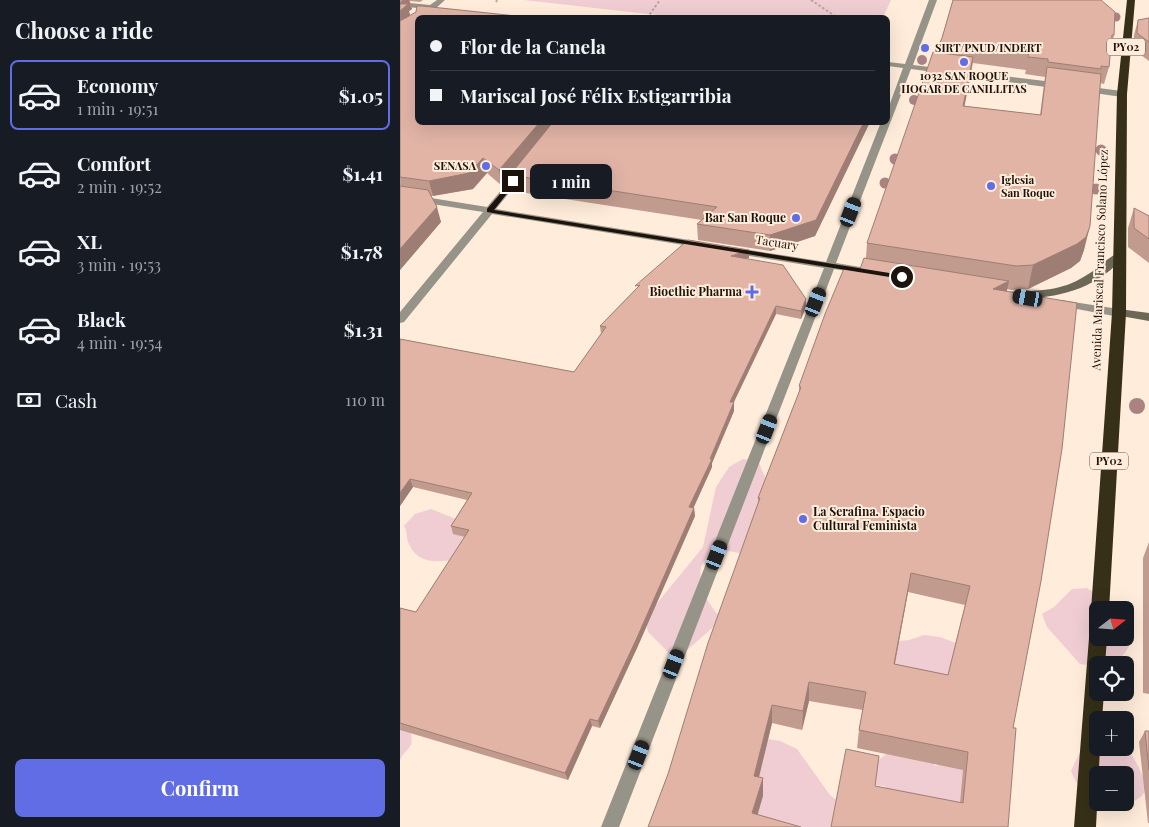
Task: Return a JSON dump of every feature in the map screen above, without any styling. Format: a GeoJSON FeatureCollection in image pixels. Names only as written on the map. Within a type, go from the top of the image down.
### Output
{"type":"FeatureCollection","features":[{"type":"Feature","properties":{"kind":"highway","name":"Avenida Mariscal Francisco Solano López"},"geometry":{"type":"LineString","coordinates":[[1101,601],[1119,313],[1122,94],[1131,0]]}},
{"type":"Feature","properties":{"kind":"highway"},"geometry":{"type":"LineString","coordinates":[[1085,827],[1097,646]]}},
{"type":"Feature","properties":{"kind":"main road"},"geometry":{"type":"LineString","coordinates":[[1004,294],[1050,294],[1082,284],[1102,272],[1119,256]]}},
{"type":"Feature","properties":{"kind":"main road"},"geometry":{"type":"LineString","coordinates":[[1119,313],[1149,317]]}},
{"type":"Feature","properties":{"kind":"street"},"geometry":{"type":"LineString","coordinates":[[423,15],[441,0]]}},
{"type":"Feature","properties":{"kind":"street"},"geometry":{"type":"LineString","coordinates":[[890,113],[933,0]]}},
{"type":"Feature","properties":{"kind":"street"},"geometry":{"type":"LineString","coordinates":[[400,4],[440,9]]}},
{"type":"Feature","properties":{"kind":"street"},"geometry":{"type":"LineString","coordinates":[[890,64],[1067,87]]}},
{"type":"Feature","properties":{"kind":"street"},"geometry":{"type":"LineString","coordinates":[[1077,88],[1122,94]]}},
{"type":"Feature","properties":{"kind":"street"},"geometry":{"type":"LineString","coordinates":[[610,827],[885,125]]}},
{"type":"Feature","properties":{"kind":"street"},"geometry":{"type":"LineString","coordinates":[[400,319],[532,159]]}},
{"type":"Feature","properties":{"kind":"street","name":"Tacuary"},"geometry":{"type":"LineString","coordinates":[[400,196],[868,272]]}},
{"type":"Feature","properties":{"kind":"street"},"geometry":{"type":"LineString","coordinates":[[1004,294],[1119,313]]}},
{"type":"Feature","properties":{"kind":"path"},"geometry":{"type":"LineString","coordinates":[[649,15],[660,0]]}},
{"type":"Feature","properties":{"kind":"path"},"geometry":{"type":"LineString","coordinates":[[811,0],[834,15]]}},
{"type":"Feature","properties":{"kind":"shaded area"},"geometry":{"type":"Polygon","coordinates":[[[524,0],[891,0],[884,15],[656,15],[524,0]]]}},
{"type":"Feature","properties":{"kind":"shaded area"},"geometry":{"type":"Polygon","coordinates":[[[743,459],[758,461],[766,479],[748,556],[730,551],[716,552],[707,558],[702,567],[701,578],[704,591],[710,605],[721,618],[686,651],[669,653],[648,632],[645,618],[703,547],[716,487],[729,467],[743,459]]]}},
{"type":"Feature","properties":{"kind":"shaded area"},"geometry":{"type":"Polygon","coordinates":[[[431,509],[456,519],[467,532],[454,560],[434,561],[422,558],[413,551],[409,544],[404,526],[415,514],[431,509]]]}},
{"type":"Feature","properties":{"kind":"shaded area"},"geometry":{"type":"Polygon","coordinates":[[[1087,588],[1104,601],[1089,601],[1089,646],[1129,646],[1122,656],[1089,656],[1089,665],[1080,664],[1047,627],[1042,614],[1054,607],[1072,589],[1087,588]]]}},
{"type":"Feature","properties":{"kind":"shaded area"},"geometry":{"type":"Polygon","coordinates":[[[924,635],[940,637],[956,643],[1006,690],[847,672],[876,643],[909,640],[924,635]]]}},
{"type":"Feature","properties":{"kind":"shaded area"},"geometry":{"type":"Polygon","coordinates":[[[400,729],[411,733],[412,739],[410,746],[400,760],[400,729]]]}},
{"type":"Feature","properties":{"kind":"shaded area"},"geometry":{"type":"Polygon","coordinates":[[[762,738],[780,741],[797,749],[830,795],[855,815],[859,827],[728,827],[762,738]]]}},
{"type":"Feature","properties":{"kind":"shaded area"},"geometry":{"type":"Polygon","coordinates":[[[1082,748],[1089,748],[1089,756],[1132,756],[1140,770],[1145,790],[1142,795],[1134,800],[1134,766],[1089,766],[1089,798],[1077,784],[1071,771],[1082,748]]]}},
{"type":"Feature","properties":{"kind":"shaded area"},"geometry":{"type":"Polygon","coordinates":[[[890,751],[932,759],[935,766],[954,761],[963,763],[979,813],[892,792],[884,786],[874,785],[876,762],[890,751]]]}},
{"type":"Feature","properties":{"kind":"building"},"geometry":{"type":"Polygon","coordinates":[[[953,0],[1101,0],[1115,12],[1114,35],[1112,35],[1109,67],[1101,66],[1101,69],[1048,62],[1048,59],[1028,57],[1029,52],[976,46],[974,53],[937,49],[953,0]]]}},
{"type":"Feature","properties":{"kind":"building"},"geometry":{"type":"Polygon","coordinates":[[[400,4],[408,4],[400,11],[400,4]]]}},
{"type":"Feature","properties":{"kind":"building"},"geometry":{"type":"Polygon","coordinates":[[[417,6],[422,6],[507,15],[415,15],[415,125],[537,125],[499,170],[483,158],[469,173],[429,181],[400,177],[400,21],[416,12],[417,6]]]}},
{"type":"Feature","properties":{"kind":"building"},"geometry":{"type":"Polygon","coordinates":[[[1149,18],[1149,42],[1137,33],[1138,20],[1149,18]]]}},
{"type":"Feature","properties":{"kind":"building","name":"Iglesia San Roque"},"geometry":{"type":"Polygon","coordinates":[[[933,52],[973,57],[963,106],[1041,115],[1047,67],[1101,74],[1090,226],[1086,237],[1077,244],[1033,265],[1016,266],[867,243],[933,52]]]}},
{"type":"Feature","properties":{"kind":"building"},"geometry":{"type":"Polygon","coordinates":[[[551,125],[863,125],[816,220],[770,235],[697,224],[717,207],[510,175],[551,125]]]}},
{"type":"Feature","properties":{"kind":"building"},"geometry":{"type":"Polygon","coordinates":[[[400,186],[428,190],[437,207],[400,249],[400,186]]]}},
{"type":"Feature","properties":{"kind":"building"},"geometry":{"type":"Polygon","coordinates":[[[1134,208],[1149,216],[1149,239],[1134,228],[1134,208]]]}},
{"type":"Feature","properties":{"kind":"building"},"geometry":{"type":"Polygon","coordinates":[[[688,240],[749,250],[731,256],[783,265],[806,299],[801,311],[776,306],[730,402],[734,402],[710,459],[712,459],[689,507],[694,508],[598,721],[590,719],[565,773],[400,723],[400,608],[416,612],[469,530],[451,526],[472,493],[410,479],[400,493],[400,339],[574,372],[606,327],[600,326],[640,285],[635,286],[688,240]]]}},
{"type":"Feature","properties":{"kind":"building"},"geometry":{"type":"Polygon","coordinates":[[[864,258],[1009,281],[993,289],[1077,303],[1062,449],[1041,581],[1013,728],[1016,728],[1008,827],[831,827],[846,749],[879,756],[875,786],[963,803],[968,752],[859,730],[866,692],[809,682],[803,711],[772,705],[754,776],[763,778],[752,813],[801,827],[648,827],[668,774],[708,643],[760,498],[758,498],[801,387],[799,386],[825,314],[845,266],[860,269],[864,258]],[[911,573],[894,664],[948,675],[970,586],[911,573]]]}},
{"type":"Feature","properties":{"kind":"building"},"geometry":{"type":"Polygon","coordinates":[[[1145,731],[1149,731],[1149,770],[1145,731]]]}},
{"type":"Feature","properties":{"kind":"place","name":"SIRT/PNUD/INDERT"},"geometry":{"type":"Point","coordinates":[925,48]}},
{"type":"Feature","properties":{"kind":"place","name":"1032 SAN ROQUE HOGAR DE CANILLITAS"},"geometry":{"type":"Point","coordinates":[964,62]}},
{"type":"Feature","properties":{"kind":"place","name":"SENASA"},"geometry":{"type":"Point","coordinates":[486,166]}},
{"type":"Feature","properties":{"kind":"place","name":"Iglesia San Roque"},"geometry":{"type":"Point","coordinates":[991,186]}},
{"type":"Feature","properties":{"kind":"place","name":"Bar San Roque"},"geometry":{"type":"Point","coordinates":[796,218]}},
{"type":"Feature","properties":{"kind":"place","name":"Bioethic Pharma"},"geometry":{"type":"Point","coordinates":[752,292]}},
{"type":"Feature","properties":{"kind":"place","name":"La Serafina. Espacio Cultural Feminista"},"geometry":{"type":"Point","coordinates":[803,519]}},
{"type":"Feature","properties":{"kind":"route"},"geometry":{"type":"LineString","coordinates":[[513,181],[489,211],[902,277]]}}]}
